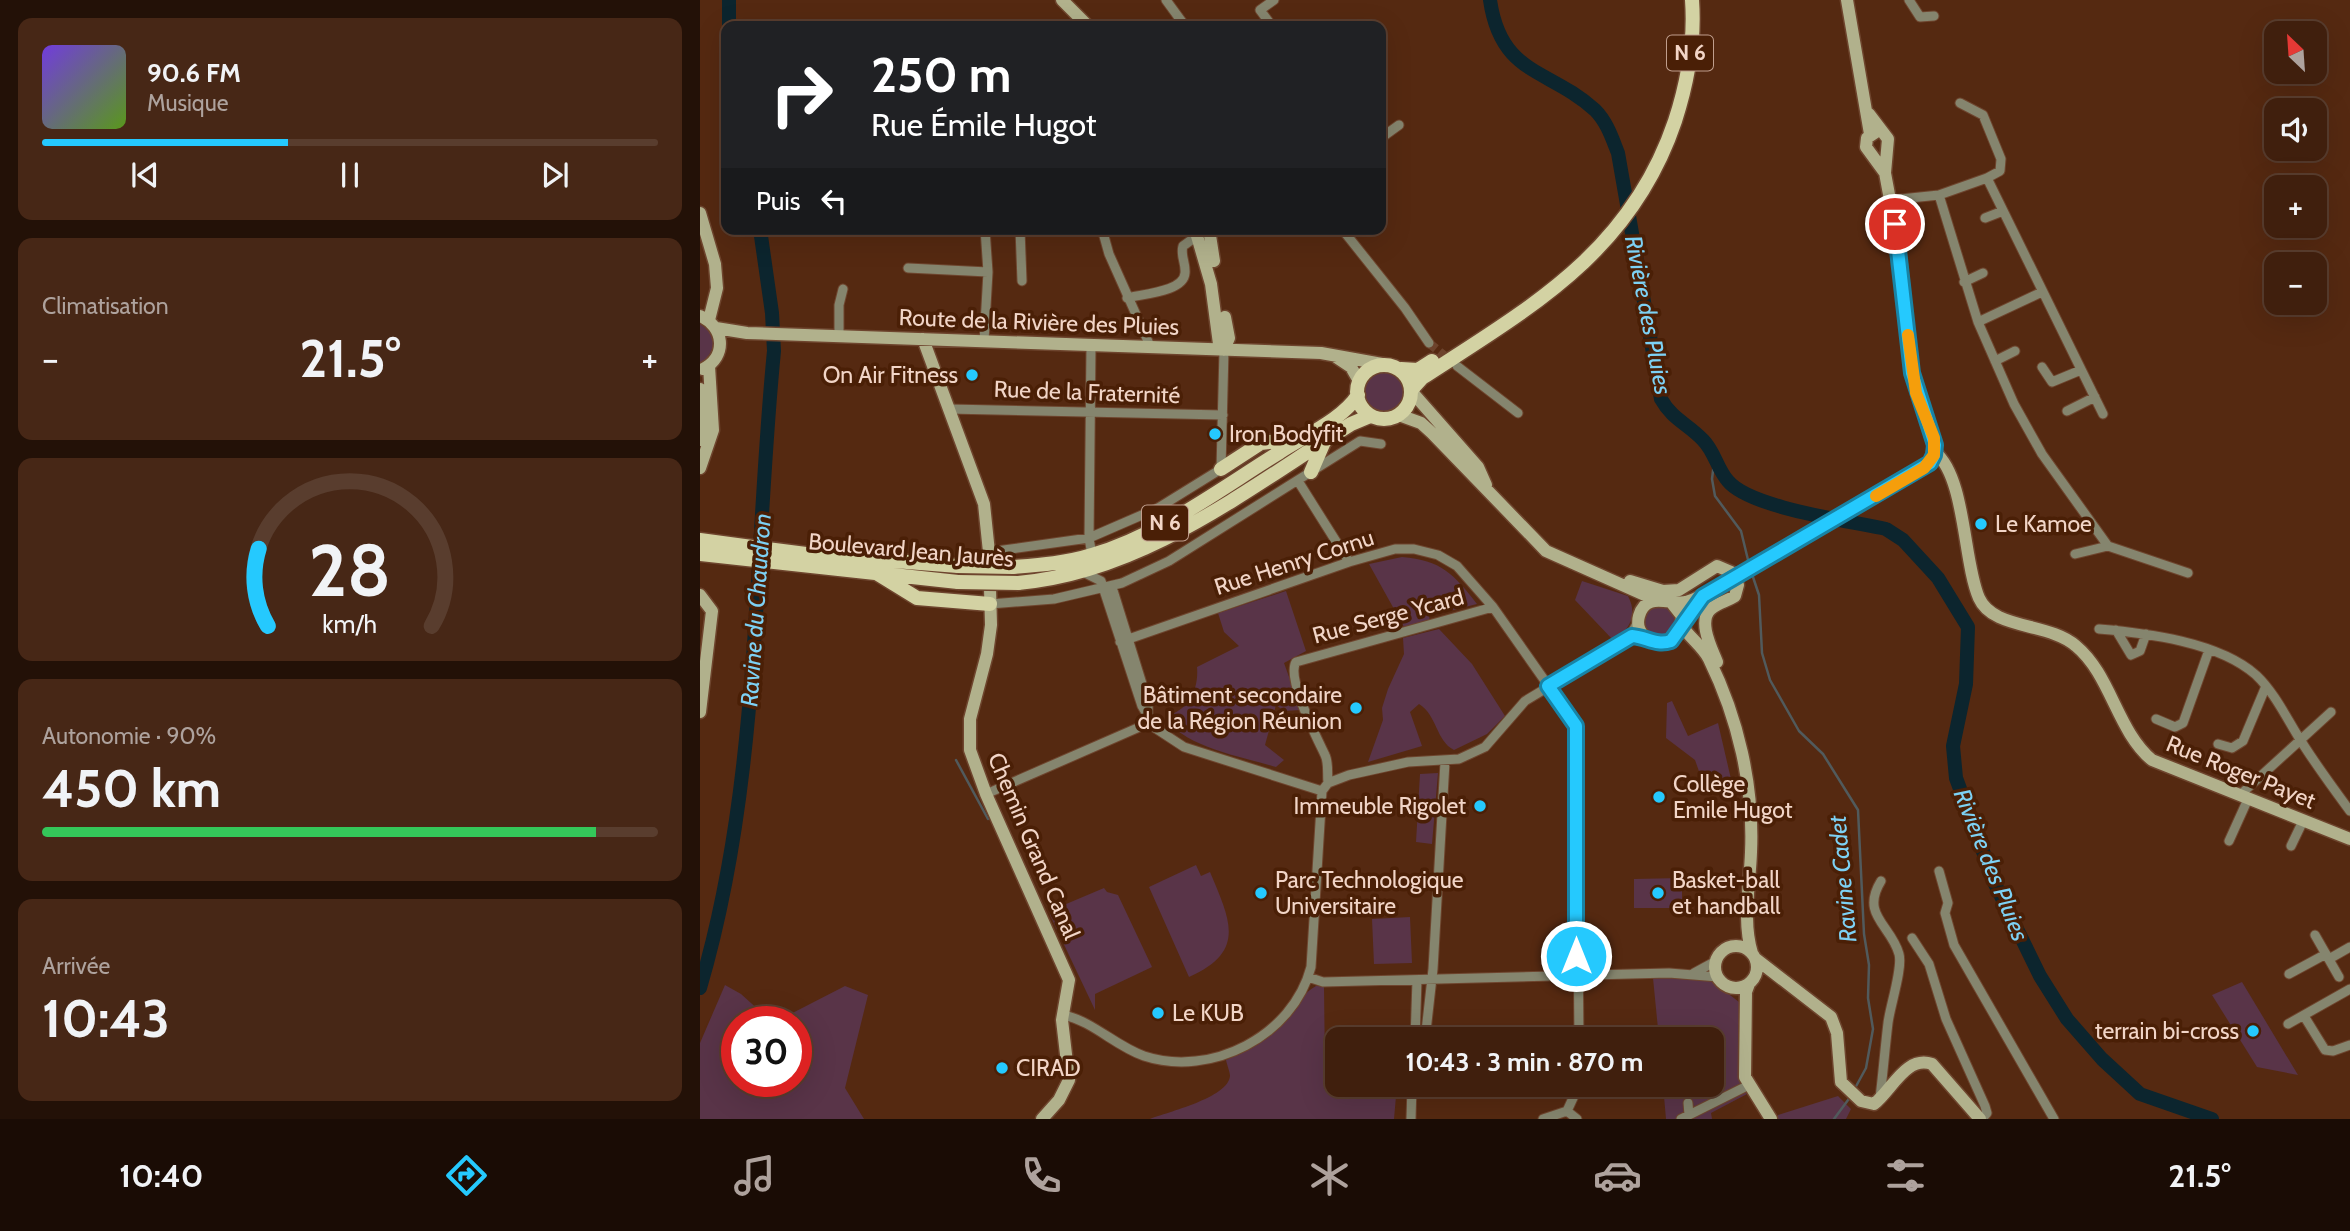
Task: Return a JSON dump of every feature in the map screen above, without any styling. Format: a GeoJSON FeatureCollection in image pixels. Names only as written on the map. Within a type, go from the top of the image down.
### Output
{"type":"FeatureCollection","features":[{"type":"Feature","properties":{"kind":"main road"},"geometry":{"type":"LineString","coordinates":[[1062,0],[1083,21]]}},
{"type":"Feature","properties":{"kind":"main road"},"geometry":{"type":"LineString","coordinates":[[1075,0],[1093,21]]}},
{"type":"Feature","properties":{"kind":"main road","name":"N 6"},"geometry":{"type":"LineString","coordinates":[[1676,104],[1683,0]]}},
{"type":"Feature","properties":{"kind":"main road","name":"N 6"},"geometry":{"type":"LineString","coordinates":[[1370,416],[1387,419],[1399,415],[1407,407],[1412,391],[1422,378],[1529,303],[1578,258],[1617,216],[1647,165],[1676,104],[1689,61],[1692,0]]}},
{"type":"Feature","properties":{"kind":"main road"},"geometry":{"type":"LineString","coordinates":[[1847,0],[1855,62],[1869,114],[1875,133],[1888,139],[1885,173]]}},
{"type":"Feature","properties":{"kind":"main road"},"geometry":{"type":"LineString","coordinates":[[1875,133],[1866,147],[1885,173]]}},
{"type":"Feature","properties":{"kind":"main road"},"geometry":{"type":"LineString","coordinates":[[1873,154],[1887,150]]}},
{"type":"Feature","properties":{"kind":"main road","name":"Rue Roger Payet"},"geometry":{"type":"LineString","coordinates":[[1885,173],[1891,201],[1912,373],[1921,410],[1934,438],[1935,452],[1943,460],[1962,513],[1975,586],[1986,611],[2000,619],[2050,631],[2075,644],[2095,669],[2147,756],[2159,764],[2350,839]]}},
{"type":"Feature","properties":{"kind":"main road"},"geometry":{"type":"LineString","coordinates":[[700,213],[715,264],[716,288],[708,321],[721,345],[719,353],[704,368],[713,430],[700,468]]}},
{"type":"Feature","properties":{"kind":"main road"},"geometry":{"type":"LineString","coordinates":[[1205,235],[1219,344],[1224,350]]}},
{"type":"Feature","properties":{"kind":"main road"},"geometry":{"type":"LineString","coordinates":[[700,310],[715,273]]}},
{"type":"Feature","properties":{"kind":"main road","name":"N 6"},"geometry":{"type":"LineString","coordinates":[[1358,388],[1364,373],[1382,364],[1418,370],[1529,303]]}},
{"type":"Feature","properties":{"kind":"main road","name":"Route de la Rivière des Pluies"},"geometry":{"type":"LineString","coordinates":[[708,321],[747,333]]}},
{"type":"Feature","properties":{"kind":"main road","name":"Route de la Rivière des Pluies"},"geometry":{"type":"LineString","coordinates":[[721,345],[735,335],[747,333],[794,333],[1091,347],[1330,354]]}},
{"type":"Feature","properties":{"kind":"main road","name":"Chemin Grand Canal"},"geometry":{"type":"LineString","coordinates":[[923,339],[984,504],[989,552],[988,654],[969,734],[973,761],[1067,973],[1069,987],[1063,1015],[1069,1080],[1059,1100],[1042,1119]]}},
{"type":"Feature","properties":{"kind":"main road"},"geometry":{"type":"LineString","coordinates":[[936,375],[940,352],[948,340]]}},
{"type":"Feature","properties":{"kind":"main road"},"geometry":{"type":"LineString","coordinates":[[1330,354],[1382,364]]}},
{"type":"Feature","properties":{"kind":"main road"},"geometry":{"type":"LineString","coordinates":[[1330,354],[1351,367],[1370,416]]}},
{"type":"Feature","properties":{"kind":"main road"},"geometry":{"type":"LineString","coordinates":[[1401,369],[1412,391],[1478,467],[1488,488]]}},
{"type":"Feature","properties":{"kind":"main road"},"geometry":{"type":"LineString","coordinates":[[700,388],[703,411],[700,440]]}},
{"type":"Feature","properties":{"kind":"main road","name":"Boulevard Jean Jaurès"},"geometry":{"type":"LineString","coordinates":[[806,559],[1013,568],[1092,555],[1171,520],[1343,411],[1358,388]]}},
{"type":"Feature","properties":{"kind":"main road"},"geometry":{"type":"LineString","coordinates":[[1399,415],[1421,423],[1471,475],[1488,488],[1546,551],[1656,600],[1682,603],[1703,596],[1901,481],[1926,466],[1935,452]]}},
{"type":"Feature","properties":{"kind":"main road","name":"Boulevard Jean Jaurès"},"geometry":{"type":"LineString","coordinates":[[700,540],[718,549],[958,582],[1018,583],[1083,572],[1121,559],[1188,527],[1350,424],[1370,416]]}},
{"type":"Feature","properties":{"kind":"main road"},"geometry":{"type":"LineString","coordinates":[[1221,469],[1261,443],[1301,438]]}},
{"type":"Feature","properties":{"kind":"main road"},"geometry":{"type":"LineString","coordinates":[[1311,472],[1318,449],[1327,439]]}},
{"type":"Feature","properties":{"kind":"main road"},"geometry":{"type":"LineString","coordinates":[[1926,466],[1938,467],[1949,477]]}},
{"type":"Feature","properties":{"kind":"main road","name":"Boulevard Jean Jaurès"},"geometry":{"type":"LineString","coordinates":[[700,554],[718,549]]}},
{"type":"Feature","properties":{"kind":"main road"},"geometry":{"type":"LineString","coordinates":[[1612,580],[1663,591],[1679,590],[1717,566],[1731,572],[1738,591],[1732,599],[1709,611],[1705,624],[1725,690],[1726,703]]}},
{"type":"Feature","properties":{"kind":"main road"},"geometry":{"type":"LineString","coordinates":[[874,571],[917,598],[990,604]]}},
{"type":"Feature","properties":{"kind":"main road"},"geometry":{"type":"LineString","coordinates":[[1625,586],[1634,596],[1639,617],[1638,636],[1664,643],[1681,628],[1703,596]]}},
{"type":"Feature","properties":{"kind":"main road"},"geometry":{"type":"LineString","coordinates":[[700,595],[712,611],[700,712]]}},
{"type":"Feature","properties":{"kind":"main road"},"geometry":{"type":"LineString","coordinates":[[1639,617],[1656,600]]}},
{"type":"Feature","properties":{"kind":"main road"},"geometry":{"type":"LineString","coordinates":[[1671,602],[1680,610],[1681,628],[1708,658],[1726,703],[1739,743],[1751,803],[1747,920],[1754,956],[1744,1068],[1749,1085],[1771,1119]]}},
{"type":"Feature","properties":{"kind":"main road"},"geometry":{"type":"LineString","coordinates":[[1747,920],[1730,946],[1718,955],[1716,961],[1718,977],[1732,987],[1747,1016]]}},
{"type":"Feature","properties":{"kind":"main road"},"geometry":{"type":"LineString","coordinates":[[1730,946],[1738,946],[1754,956],[1826,1010],[1835,1024],[1838,1072],[1846,1090],[1861,1101],[1868,1105],[1880,1100],[1909,1067],[1927,1062],[1981,1119]]}},
{"type":"Feature","properties":{"kind":"main road"},"geometry":{"type":"LineString","coordinates":[[1732,987],[1779,975]]}},
{"type":"Feature","properties":{"kind":"street"},"geometry":{"type":"LineString","coordinates":[[1166,0],[1181,21]]}},
{"type":"Feature","properties":{"kind":"street"},"geometry":{"type":"LineString","coordinates":[[1268,21],[1260,10],[1274,0]]}},
{"type":"Feature","properties":{"kind":"street"},"geometry":{"type":"LineString","coordinates":[[1909,0],[1920,17],[1934,16]]}},
{"type":"Feature","properties":{"kind":"street"},"geometry":{"type":"LineString","coordinates":[[1891,201],[1939,195],[2000,171],[2001,159],[1983,115],[1959,103]]}},
{"type":"Feature","properties":{"kind":"street"},"geometry":{"type":"LineString","coordinates":[[1386,134],[1399,125]]}},
{"type":"Feature","properties":{"kind":"street"},"geometry":{"type":"LineString","coordinates":[[1987,178],[2103,414]]}},
{"type":"Feature","properties":{"kind":"street"},"geometry":{"type":"LineString","coordinates":[[1939,195],[1964,282],[1995,361],[2042,454],[2108,546]]}},
{"type":"Feature","properties":{"kind":"street"},"geometry":{"type":"LineString","coordinates":[[1985,218],[2003,211]]}},
{"type":"Feature","properties":{"kind":"street"},"geometry":{"type":"LineString","coordinates":[[984,341],[988,272],[985,235]]}},
{"type":"Feature","properties":{"kind":"street"},"geometry":{"type":"LineString","coordinates":[[1020,235],[1022,281]]}},
{"type":"Feature","properties":{"kind":"street"},"geometry":{"type":"LineString","coordinates":[[1104,235],[1127,298],[1151,348]]}},
{"type":"Feature","properties":{"kind":"street"},"geometry":{"type":"LineString","coordinates":[[1127,298],[1171,288],[1180,282],[1185,273],[1183,246],[1203,235]]}},
{"type":"Feature","properties":{"kind":"street"},"geometry":{"type":"LineString","coordinates":[[1347,235],[1405,308],[1429,343]]}},
{"type":"Feature","properties":{"kind":"street"},"geometry":{"type":"LineString","coordinates":[[908,268],[988,272]]}},
{"type":"Feature","properties":{"kind":"street"},"geometry":{"type":"LineString","coordinates":[[1964,282],[1983,273]]}},
{"type":"Feature","properties":{"kind":"street"},"geometry":{"type":"LineString","coordinates":[[839,335],[839,305],[843,289]]}},
{"type":"Feature","properties":{"kind":"street"},"geometry":{"type":"LineString","coordinates":[[1978,322],[2042,292]]}},
{"type":"Feature","properties":{"kind":"street"},"geometry":{"type":"LineString","coordinates":[[1091,347],[1089,538],[1092,555]]}},
{"type":"Feature","properties":{"kind":"street"},"geometry":{"type":"LineString","coordinates":[[989,552],[1089,538],[1158,508],[1221,469],[1224,350]]}},
{"type":"Feature","properties":{"kind":"street"},"geometry":{"type":"LineString","coordinates":[[1995,361],[2015,351]]}},
{"type":"Feature","properties":{"kind":"street"},"geometry":{"type":"LineString","coordinates":[[1457,366],[1518,413]]}},
{"type":"Feature","properties":{"kind":"street"},"geometry":{"type":"LineString","coordinates":[[2042,367],[2052,383],[2081,370]]}},
{"type":"Feature","properties":{"kind":"street"},"geometry":{"type":"LineString","coordinates":[[2067,411],[2095,397]]}},
{"type":"Feature","properties":{"kind":"street","name":"Rue de la Fraternité"},"geometry":{"type":"LineString","coordinates":[[949,409],[1223,415]]}},
{"type":"Feature","properties":{"kind":"street"},"geometry":{"type":"LineString","coordinates":[[990,604],[1054,599],[1108,588],[1169,561],[1360,441],[1381,444]]}},
{"type":"Feature","properties":{"kind":"street"},"geometry":{"type":"LineString","coordinates":[[1298,481],[1349,562]]}},
{"type":"Feature","properties":{"kind":"street"},"geometry":{"type":"LineString","coordinates":[[2075,554],[2108,546],[2188,573]]}},
{"type":"Feature","properties":{"kind":"street","name":"Rue Henry Cornu"},"geometry":{"type":"LineString","coordinates":[[1124,640],[1349,562],[1395,549],[1414,549],[1438,555],[1457,566],[1493,607],[1576,726],[1578,1027]]}},
{"type":"Feature","properties":{"kind":"street"},"geometry":{"type":"LineString","coordinates":[[1083,572],[1095,576],[1108,588],[1148,703],[1150,720],[1177,745],[1322,791]]}},
{"type":"Feature","properties":{"kind":"street","name":"Rue Serge Ycard"},"geometry":{"type":"LineString","coordinates":[[1328,783],[1327,757],[1315,735],[1292,669],[1303,658],[1493,607]]}},
{"type":"Feature","properties":{"kind":"street"},"geometry":{"type":"LineString","coordinates":[[2099,629],[2146,634],[2209,650],[2239,663],[2266,686],[2350,811]]}},
{"type":"Feature","properties":{"kind":"street"},"geometry":{"type":"LineString","coordinates":[[2116,630],[2131,655],[2140,651],[2146,634]]}},
{"type":"Feature","properties":{"kind":"street"},"geometry":{"type":"LineString","coordinates":[[1063,1015],[1079,1019],[1144,1056],[1198,1061],[1233,1053],[1268,1031],[1291,1005],[1308,977],[1313,946],[1322,791],[1328,783],[1408,762],[1445,762],[1459,759],[1485,747],[1525,701],[1638,636]]}},
{"type":"Feature","properties":{"kind":"street"},"geometry":{"type":"LineString","coordinates":[[2156,719],[2175,727],[2183,723],[2209,650]]}},
{"type":"Feature","properties":{"kind":"street"},"geometry":{"type":"LineString","coordinates":[[2218,744],[2232,748],[2243,741],[2266,686]]}},
{"type":"Feature","properties":{"kind":"street"},"geometry":{"type":"LineString","coordinates":[[2228,841],[2244,797],[2300,739],[2331,712]]}},
{"type":"Feature","properties":{"kind":"street"},"geometry":{"type":"LineString","coordinates":[[986,794],[1150,720]]}},
{"type":"Feature","properties":{"kind":"street"},"geometry":{"type":"LineString","coordinates":[[1426,1027],[1445,762]]}},
{"type":"Feature","properties":{"kind":"street"},"geometry":{"type":"LineString","coordinates":[[2291,846],[2303,821]]}},
{"type":"Feature","properties":{"kind":"street"},"geometry":{"type":"LineString","coordinates":[[1939,871],[1948,903],[1945,913],[1954,945],[2054,1119]]}},
{"type":"Feature","properties":{"kind":"street"},"geometry":{"type":"LineString","coordinates":[[1880,1100],[1888,1023],[1900,961],[1896,947],[1875,912],[1875,894],[1881,881]]}},
{"type":"Feature","properties":{"kind":"street"},"geometry":{"type":"LineString","coordinates":[[2315,935],[2339,977]]}},
{"type":"Feature","properties":{"kind":"street"},"geometry":{"type":"LineString","coordinates":[[1912,938],[1929,964],[1947,1019],[1985,1106],[1987,1113],[1981,1119]]}},
{"type":"Feature","properties":{"kind":"street"},"geometry":{"type":"LineString","coordinates":[[2289,974],[2350,947]]}},
{"type":"Feature","properties":{"kind":"street"},"geometry":{"type":"LineString","coordinates":[[1694,973],[1716,961]]}},
{"type":"Feature","properties":{"kind":"street"},"geometry":{"type":"LineString","coordinates":[[1308,977],[1323,982],[1576,974],[1694,973],[1718,977]]}},
{"type":"Feature","properties":{"kind":"street"},"geometry":{"type":"LineString","coordinates":[[1415,1027],[1417,980]]}},
{"type":"Feature","properties":{"kind":"street"},"geometry":{"type":"LineString","coordinates":[[2288,1024],[2350,989]]}},
{"type":"Feature","properties":{"kind":"street"},"geometry":{"type":"LineString","coordinates":[[2304,1016],[2325,1050],[2333,1051],[2350,1045]]}},
{"type":"Feature","properties":{"kind":"street"},"geometry":{"type":"LineString","coordinates":[[1685,1117],[1731,1098],[1749,1085]]}},
{"type":"Feature","properties":{"kind":"street"},"geometry":{"type":"LineString","coordinates":[[1411,1119],[1412,1097]]}},
{"type":"Feature","properties":{"kind":"street"},"geometry":{"type":"LineString","coordinates":[[1543,1119],[1567,1111],[1573,1097]]}},
{"type":"Feature","properties":{"kind":"street"},"geometry":{"type":"LineString","coordinates":[[1685,1117],[1688,1103]]}},
{"type":"Feature","properties":{"kind":"street"},"geometry":{"type":"LineString","coordinates":[[1567,1111],[1577,1119]]}},
{"type":"Feature","properties":{"kind":"shaded area"},"geometry":{"type":"Polygon","coordinates":[[[700,324],[711,334],[713,344],[709,355],[700,365],[700,324]]]}},
{"type":"Feature","properties":{"kind":"shaded area"},"geometry":{"type":"Polygon","coordinates":[[[1384,370],[1400,376],[1406,392],[1400,408],[1384,414],[1368,408],[1362,392],[1368,376],[1384,370]]]}},
{"type":"Feature","properties":{"kind":"shaded area"},"geometry":{"type":"Polygon","coordinates":[[[1402,557],[1427,561],[1446,570],[1477,604],[1429,616],[1430,621],[1404,627],[1369,564],[1402,557]]]}},
{"type":"Feature","properties":{"kind":"shaded area"},"geometry":{"type":"Polygon","coordinates":[[[1582,581],[1628,596],[1632,609],[1631,621],[1624,632],[1613,640],[1575,600],[1582,581]]]}},
{"type":"Feature","properties":{"kind":"shaded area"},"geometry":{"type":"Polygon","coordinates":[[[1286,591],[1306,651],[1284,663],[1301,710],[1284,711],[1276,705],[1265,745],[1284,760],[1276,767],[1232,755],[1184,735],[1166,716],[1180,709],[1190,698],[1196,684],[1197,667],[1239,646],[1224,632],[1218,613],[1286,591]]]}},
{"type":"Feature","properties":{"kind":"shaded area"},"geometry":{"type":"Polygon","coordinates":[[[1665,605],[1677,619],[1676,628],[1662,640],[1645,633],[1642,615],[1648,608],[1665,605]]]}},
{"type":"Feature","properties":{"kind":"shaded area"},"geometry":{"type":"Polygon","coordinates":[[[1439,629],[1472,664],[1505,716],[1487,734],[1454,750],[1443,741],[1430,715],[1419,704],[1410,712],[1422,746],[1368,762],[1383,720],[1382,708],[1388,689],[1404,654],[1403,638],[1439,629]]]}},
{"type":"Feature","properties":{"kind":"shaded area"},"geometry":{"type":"Polygon","coordinates":[[[1672,701],[1688,736],[1718,723],[1734,792],[1706,791],[1695,760],[1666,738],[1667,703],[1672,701]]]}},
{"type":"Feature","properties":{"kind":"shaded area"},"geometry":{"type":"Polygon","coordinates":[[[1438,773],[1432,844],[1416,842],[1420,774],[1438,773]]]}},
{"type":"Feature","properties":{"kind":"shaded area"},"geometry":{"type":"Polygon","coordinates":[[[1196,865],[1201,876],[1210,872],[1223,905],[1229,933],[1220,956],[1189,977],[1149,887],[1196,865]]]}},
{"type":"Feature","properties":{"kind":"shaded area","name":"Basket-ball et handball"},"geometry":{"type":"Polygon","coordinates":[[[1682,878],[1682,908],[1634,908],[1634,879],[1682,878]]]}},
{"type":"Feature","properties":{"kind":"shaded area"},"geometry":{"type":"Polygon","coordinates":[[[1104,888],[1107,892],[1118,895],[1152,967],[1095,994],[1095,1010],[1050,915],[1052,910],[1104,888]]]}},
{"type":"Feature","properties":{"kind":"shaded area"},"geometry":{"type":"Polygon","coordinates":[[[1410,917],[1412,963],[1374,964],[1372,919],[1410,917]]]}},
{"type":"Feature","properties":{"kind":"shaded area"},"geometry":{"type":"Polygon","coordinates":[[[1653,978],[1708,978],[1739,1002],[1740,1078],[1747,1094],[1711,1113],[1712,1119],[1666,1119],[1664,1097],[1724,1097],[1724,1027],[1658,1027],[1653,978]]]}},
{"type":"Feature","properties":{"kind":"shaded area","name":"terrain bi-cross"},"geometry":{"type":"Polygon","coordinates":[[[2242,982],[2298,1075],[2257,1067],[2212,995],[2242,982]]]}},
{"type":"Feature","properties":{"kind":"shaded area"},"geometry":{"type":"Polygon","coordinates":[[[725,985],[754,1006],[721,1006],[721,1097],[812,1097],[812,1006],[806,1006],[845,986],[868,995],[845,1088],[864,1119],[700,1119],[700,1043],[725,985]]]}},
{"type":"Feature","properties":{"kind":"shaded area"},"geometry":{"type":"Polygon","coordinates":[[[1316,986],[1324,986],[1325,1097],[1396,1097],[1394,1119],[1150,1119],[1196,1103],[1219,1091],[1227,1084],[1230,1076],[1226,1060],[1254,1047],[1273,1033],[1316,986]]]}},
{"type":"Feature","properties":{"kind":"shaded area"},"geometry":{"type":"Polygon","coordinates":[[[1838,1096],[1851,1109],[1846,1119],[1778,1119],[1778,1115],[1838,1096]]]}},
{"type":"Feature","properties":{"kind":"waterway","name":"Ravine du Chaudron"},"geometry":{"type":"LineString","coordinates":[[729,0],[729,21]]}},
{"type":"Feature","properties":{"kind":"waterway","name":"Rivière des Pluies"},"geometry":{"type":"LineString","coordinates":[[1490,0],[1496,25],[1516,57],[1529,68],[1578,96],[1595,110],[1611,136],[1618,153],[1661,399],[1665,406],[1703,440],[1724,476],[1740,490],[1778,506],[1886,529],[1903,540],[1938,578],[1968,627],[1966,684],[1953,746],[1956,778],[1995,884],[2040,976],[2067,1019],[2102,1059],[2140,1094],[2212,1119]]}},
{"type":"Feature","properties":{"kind":"waterway","name":"Ravine du Chaudron"},"geometry":{"type":"LineString","coordinates":[[700,988],[720,910],[734,831],[752,672],[774,351],[772,313],[761,235]]}},
{"type":"Feature","properties":{"kind":"waterway","name":"Ravine Cadet"},"geometry":{"type":"LineString","coordinates":[[1715,455],[1712,479],[1715,496],[1741,531],[1749,564]]}},
{"type":"Feature","properties":{"kind":"waterway","name":"Ravine Cadet"},"geometry":{"type":"LineString","coordinates":[[1751,571],[1759,595],[1762,653],[1770,680],[1799,731],[1823,754],[1858,810],[1864,934],[1869,965],[1868,998],[1873,1029],[1866,1068],[1854,1090]]}},
{"type":"Feature","properties":{"kind":"waterway"},"geometry":{"type":"LineString","coordinates":[[956,760],[988,819]]}},
{"type":"Feature","properties":{"kind":"waterway","name":"Ravine Cadet"},"geometry":{"type":"LineString","coordinates":[[1834,1119],[1851,1096]]}},
{"type":"Feature","properties":{"kind":"tunnel"},"geometry":{"type":"LineString","coordinates":[[1429,343],[1452,362]]}},
{"type":"Feature","properties":{"kind":"slow traffic"},"geometry":{"type":"LineString","coordinates":[[1876,496],[1924,468],[1934,455],[1934,438],[1916,393],[1908,335]]}},
{"type":"Feature","properties":{"kind":"place","name":"On Air Fitness"},"geometry":{"type":"Point","coordinates":[972,375]}},
{"type":"Feature","properties":{"kind":"place","name":"Iron Bodyfit"},"geometry":{"type":"Point","coordinates":[1215,434]}},
{"type":"Feature","properties":{"kind":"place","name":"Le Kamoe"},"geometry":{"type":"Point","coordinates":[1981,524]}},
{"type":"Feature","properties":{"kind":"place","name":"Bâtiment secondaire de la Région Réunion"},"geometry":{"type":"Point","coordinates":[1356,708]}},
{"type":"Feature","properties":{"kind":"place","name":"Collège Emile Hugot"},"geometry":{"type":"Point","coordinates":[1659,797]}},
{"type":"Feature","properties":{"kind":"place","name":"Immeuble Rigolet"},"geometry":{"type":"Point","coordinates":[1480,806]}},
{"type":"Feature","properties":{"kind":"place","name":"Parc Technologique Universitaire"},"geometry":{"type":"Point","coordinates":[1261,893]}},
{"type":"Feature","properties":{"kind":"place","name":"Basket-ball et handball"},"geometry":{"type":"Point","coordinates":[1658,893]}},
{"type":"Feature","properties":{"kind":"place","name":"Le KUB"},"geometry":{"type":"Point","coordinates":[1158,1013]}},
{"type":"Feature","properties":{"kind":"place","name":"terrain bi-cross"},"geometry":{"type":"Point","coordinates":[2253,1031]}},
{"type":"Feature","properties":{"kind":"place","name":"CIRAD"},"geometry":{"type":"Point","coordinates":[1002,1068]}},
{"type":"Feature","properties":{"kind":"route"},"geometry":{"type":"LineString","coordinates":[[1576,956],[1576,726],[1548,686],[1632,636],[1644,637],[1657,643],[1671,641],[1680,632],[1690,611],[1703,596],[1930,463],[1934,455],[1934,438],[1921,410],[1912,373],[1895,224]]}}]}
